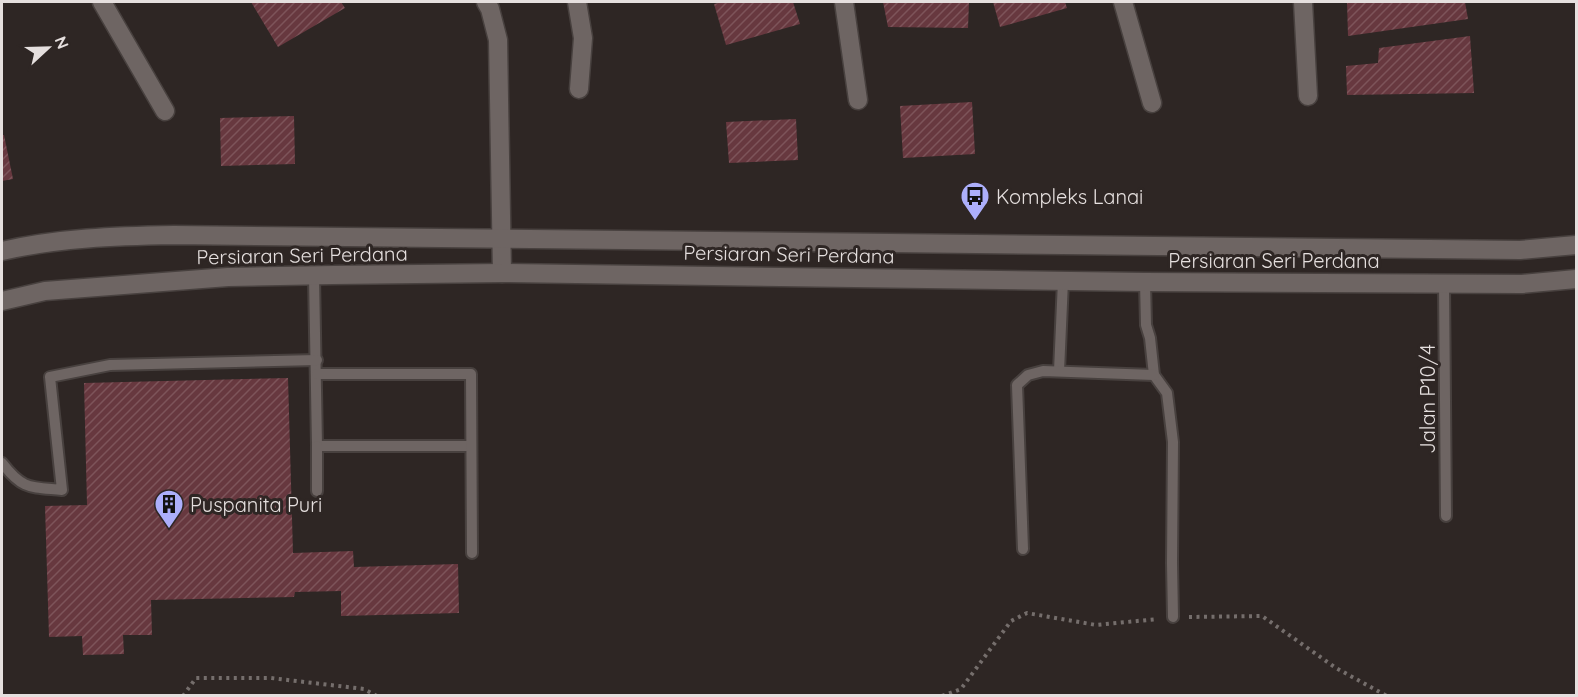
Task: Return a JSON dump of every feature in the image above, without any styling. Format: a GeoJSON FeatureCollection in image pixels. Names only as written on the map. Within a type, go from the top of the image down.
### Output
{"type":"FeatureCollection","features":[{"type":"Feature","properties":{"kind":"street"},"geometry":{"type":"LineString","coordinates":[[102,2],[165,111]]}},
{"type":"Feature","properties":{"kind":"street"},"geometry":{"type":"LineString","coordinates":[[486,2],[498,40],[502,273]]}},
{"type":"Feature","properties":{"kind":"street"},"geometry":{"type":"LineString","coordinates":[[577,2],[583,38],[579,89]]}},
{"type":"Feature","properties":{"kind":"street"},"geometry":{"type":"LineString","coordinates":[[844,2],[858,100]]}},
{"type":"Feature","properties":{"kind":"street"},"geometry":{"type":"LineString","coordinates":[[1123,2],[1152,103]]}},
{"type":"Feature","properties":{"kind":"street"},"geometry":{"type":"LineString","coordinates":[[1303,2],[1308,96]]}},
{"type":"Feature","properties":{"kind":"street","name":"Persiaran Seri Perdana"},"geometry":{"type":"LineString","coordinates":[[2,251],[29,245],[96,237],[174,235],[1509,249],[1576,245]]}},
{"type":"Feature","properties":{"kind":"street","name":"Persiaran Seri Perdana"},"geometry":{"type":"LineString","coordinates":[[2,301],[45,291],[228,277],[502,273],[1145,282],[1522,284],[1576,279]]}},
{"type":"Feature","properties":{"kind":"lane"},"geometry":{"type":"LineString","coordinates":[[314,276],[317,360],[317,491]]}},
{"type":"Feature","properties":{"kind":"lane"},"geometry":{"type":"LineString","coordinates":[[1059,371],[1063,281]]}},
{"type":"Feature","properties":{"kind":"lane"},"geometry":{"type":"LineString","coordinates":[[1145,282],[1146,325],[1150,338],[1154,375],[1167,393],[1173,442],[1173,617]]}},
{"type":"Feature","properties":{"kind":"lane","name":"Jalan P10/4"},"geometry":{"type":"LineString","coordinates":[[1444,283],[1446,516]]}},
{"type":"Feature","properties":{"kind":"lane"},"geometry":{"type":"LineString","coordinates":[[2,463],[15,480],[29,486],[62,490],[50,377],[110,365],[317,360]]}},
{"type":"Feature","properties":{"kind":"lane"},"geometry":{"type":"LineString","coordinates":[[1023,549],[1017,385],[1028,375],[1043,371],[1154,375]]}},
{"type":"Feature","properties":{"kind":"lane"},"geometry":{"type":"LineString","coordinates":[[317,374],[471,374],[472,553]]}},
{"type":"Feature","properties":{"kind":"lane"},"geometry":{"type":"LineString","coordinates":[[317,446],[471,446]]}},
{"type":"Feature","properties":{"kind":"path"},"geometry":{"type":"LineString","coordinates":[[942,696],[961,689],[1011,621],[1028,613],[1096,624],[1173,617],[1262,616],[1336,668],[1387,696]]}},
{"type":"Feature","properties":{"kind":"path"},"geometry":{"type":"LineString","coordinates":[[183,696],[196,678],[271,678],[364,689],[377,696]]}},
{"type":"Feature","properties":{"kind":"building"},"geometry":{"type":"Polygon","coordinates":[[[251,2],[341,2],[345,8],[278,47],[251,2]]]}},
{"type":"Feature","properties":{"kind":"building"},"geometry":{"type":"Polygon","coordinates":[[[793,2],[800,24],[726,45],[714,4],[793,2]]]}},
{"type":"Feature","properties":{"kind":"building"},"geometry":{"type":"Polygon","coordinates":[[[883,2],[969,2],[968,28],[888,27],[883,2]]]}},
{"type":"Feature","properties":{"kind":"building"},"geometry":{"type":"Polygon","coordinates":[[[993,2],[1065,2],[1067,8],[1000,27],[993,2]]]}},
{"type":"Feature","properties":{"kind":"building"},"geometry":{"type":"Polygon","coordinates":[[[1347,2],[1465,2],[1468,19],[1348,36],[1347,2]]]}},
{"type":"Feature","properties":{"kind":"building"},"geometry":{"type":"Polygon","coordinates":[[[1470,36],[1474,93],[1347,95],[1346,66],[1378,63],[1379,48],[1470,36]]]}},
{"type":"Feature","properties":{"kind":"building"},"geometry":{"type":"Polygon","coordinates":[[[972,102],[975,154],[903,158],[900,106],[972,102]]]}},
{"type":"Feature","properties":{"kind":"building"},"geometry":{"type":"Polygon","coordinates":[[[294,116],[295,164],[221,166],[220,118],[294,116]]]}},
{"type":"Feature","properties":{"kind":"building"},"geometry":{"type":"Polygon","coordinates":[[[796,119],[798,160],[729,163],[726,122],[796,119]]]}},
{"type":"Feature","properties":{"kind":"building"},"geometry":{"type":"Polygon","coordinates":[[[2,135],[4,135],[13,179],[2,181],[2,135]]]}},
{"type":"Feature","properties":{"kind":"building","name":"Puspanita Puri"},"geometry":{"type":"Polygon","coordinates":[[[288,378],[293,553],[353,551],[354,567],[458,564],[459,613],[341,616],[341,591],[295,592],[294,597],[151,600],[152,635],[123,635],[124,654],[83,655],[82,636],[49,637],[45,506],[87,505],[84,383],[288,378]]]}},
{"type":"Feature","properties":{"kind":"place","name":"Kompleks Lanai"},"geometry":{"type":"Point","coordinates":[975,222]}},
{"type":"Feature","properties":{"kind":"place","name":"Puspanita Puri"},"geometry":{"type":"Point","coordinates":[169,530]}}]}
